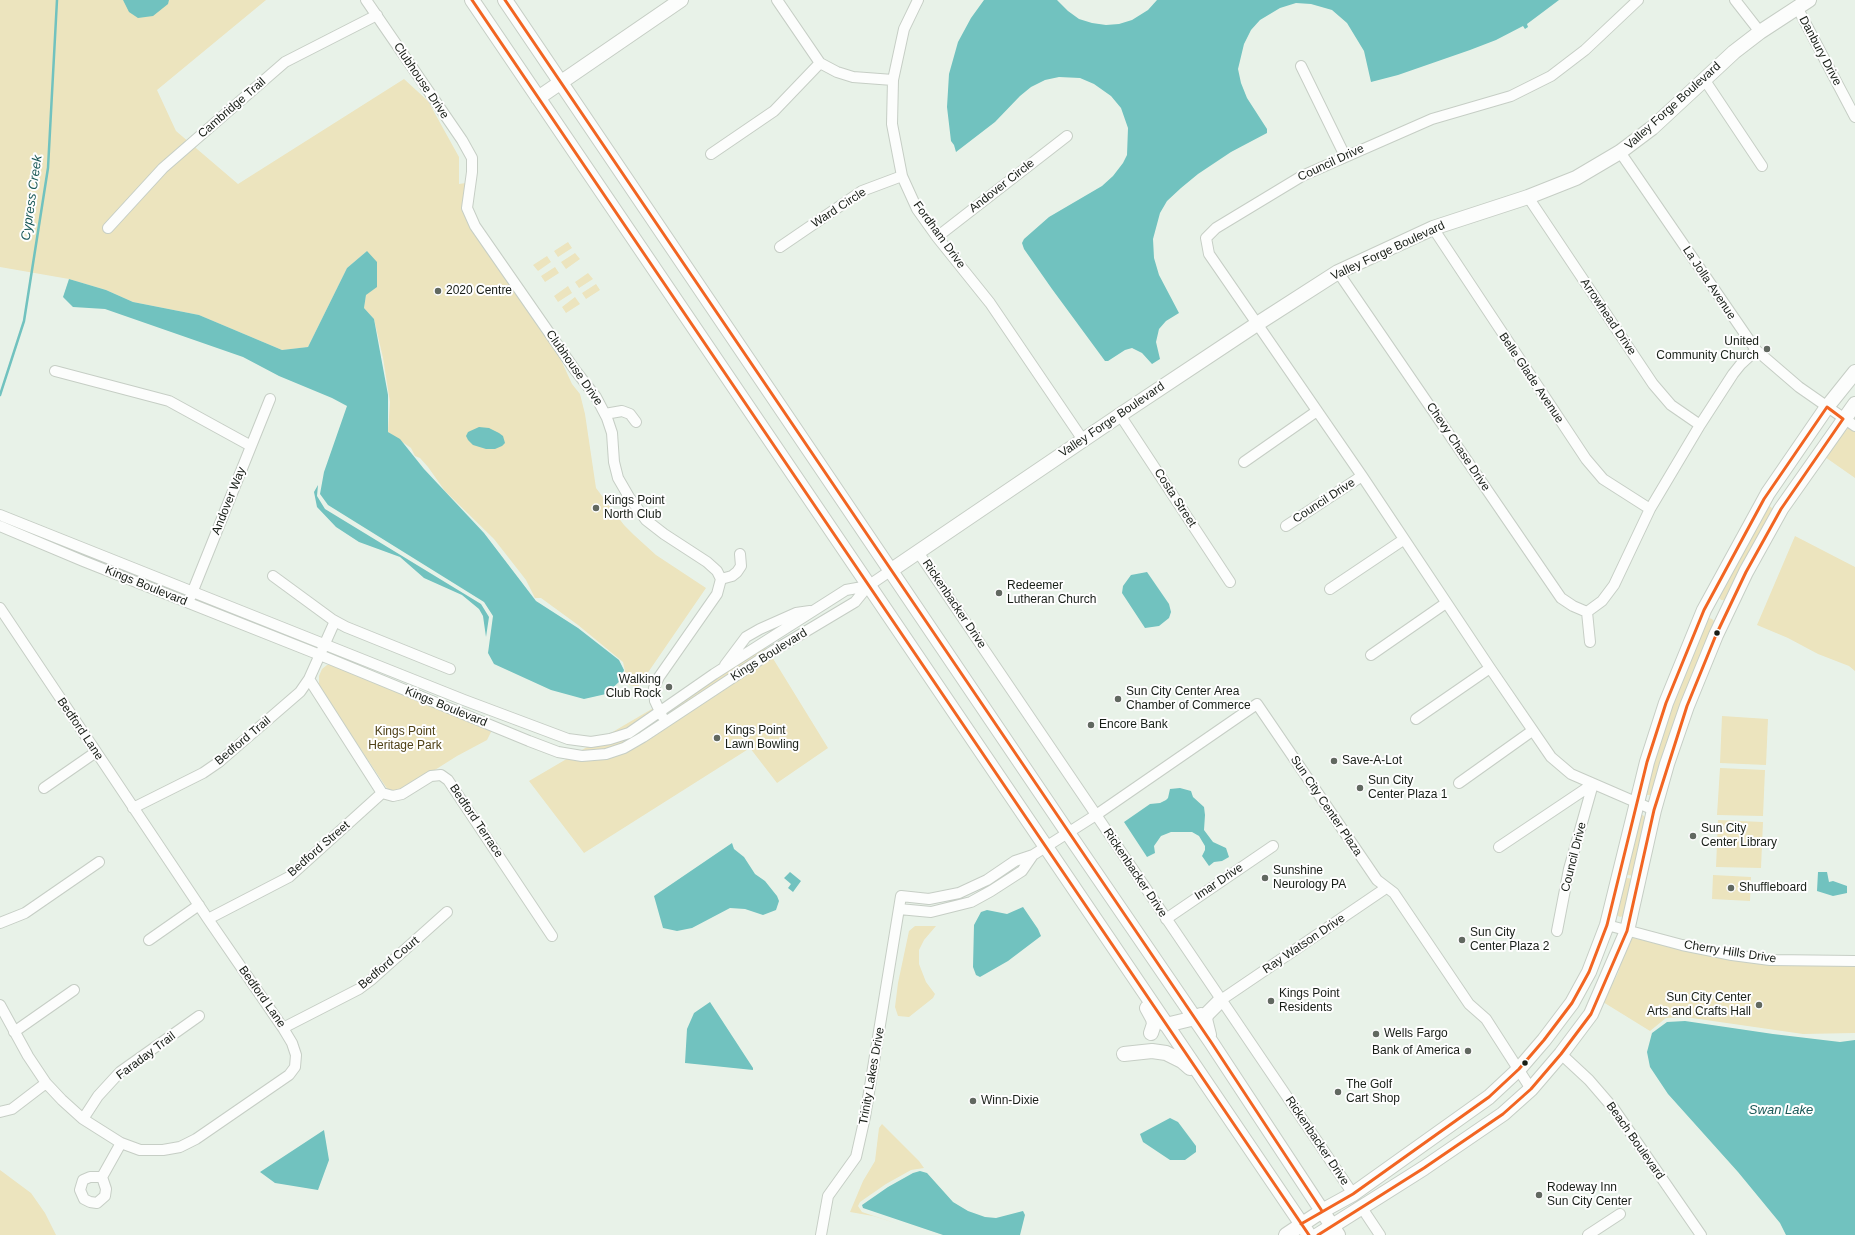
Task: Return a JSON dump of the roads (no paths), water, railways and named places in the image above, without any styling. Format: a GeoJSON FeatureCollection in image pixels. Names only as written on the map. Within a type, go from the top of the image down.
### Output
{"type":"FeatureCollection","features":[{"type":"Feature","properties":{"kind":"street","name":"Clubhouse Drive"},"geometry":{"type":"LineString","coordinates":[[366,0],[462,140],[472,158],[472,172],[467,208],[475,226],[575,370],[596,397],[605,414],[612,434],[614,462],[618,478],[629,497],[646,520],[706,562],[717,571],[721,579]]}},
{"type":"Feature","properties":{"kind":"street"},"geometry":{"type":"LineString","coordinates":[[472,0],[1046,847],[1105,937],[1305,1230]]}},
{"type":"Feature","properties":{"kind":"street"},"geometry":{"type":"LineString","coordinates":[[505,0],[890,571],[1212,1042],[1335,1231]]}},
{"type":"Feature","properties":{"kind":"street"},"geometry":{"type":"LineString","coordinates":[[538,98],[681,0]]}},
{"type":"Feature","properties":{"kind":"street"},"geometry":{"type":"LineString","coordinates":[[777,0],[820,62],[838,72],[853,77],[892,80]]}},
{"type":"Feature","properties":{"kind":"street","name":"Fordham Drive"},"geometry":{"type":"LineString","coordinates":[[918,0],[904,28],[892,80],[892,124],[902,176],[917,209],[937,237],[990,303],[1083,440]]}},
{"type":"Feature","properties":{"kind":"street","name":"Council Drive"},"geometry":{"type":"LineString","coordinates":[[1638,0],[1585,50],[1551,76],[1511,96],[1432,119],[1302,176],[1216,228],[1206,238],[1209,254],[1362,476],[1403,540],[1551,757],[1571,774],[1635,804],[1654,810]]}},
{"type":"Feature","properties":{"kind":"street"},"geometry":{"type":"LineString","coordinates":[[1735,0],[1760,32]]}},
{"type":"Feature","properties":{"kind":"street","name":"Valley Forge Boulevard"},"geometry":{"type":"LineString","coordinates":[[890,571],[1120,415],[1338,272],[1433,228],[1528,197],[1576,178],[1620,152],[1652,128],[1704,79],[1760,32],[1803,3]]}},
{"type":"Feature","properties":{"kind":"street","name":"Danbury Drive"},"geometry":{"type":"LineString","coordinates":[[1803,3],[1855,117]]}},
{"type":"Feature","properties":{"kind":"street","name":"Cambridge Trail"},"geometry":{"type":"LineString","coordinates":[[108,228],[163,168],[285,62],[377,16]]}},
{"type":"Feature","properties":{"kind":"street"},"geometry":{"type":"LineString","coordinates":[[711,154],[774,111],[820,62]]}},
{"type":"Feature","properties":{"kind":"street"},"geometry":{"type":"LineString","coordinates":[[1301,66],[1345,156]]}},
{"type":"Feature","properties":{"kind":"street"},"geometry":{"type":"LineString","coordinates":[[1704,79],[1762,166]]}},
{"type":"Feature","properties":{"kind":"street","name":"Andover Circle"},"geometry":{"type":"LineString","coordinates":[[937,237],[1067,136]]}},
{"type":"Feature","properties":{"kind":"street","name":"La Jolla Avenue"},"geometry":{"type":"LineString","coordinates":[[1620,152],[1756,350],[1778,370],[1849,423]]}},
{"type":"Feature","properties":{"kind":"street","name":"Ward Circle"},"geometry":{"type":"LineString","coordinates":[[780,247],[862,191],[902,176]]}},
{"type":"Feature","properties":{"kind":"street","name":"Arrowhead Drive"},"geometry":{"type":"LineString","coordinates":[[1528,197],[1653,384],[1671,405],[1700,425]]}},
{"type":"Feature","properties":{"kind":"street","name":"Belle Glade Avenue"},"geometry":{"type":"LineString","coordinates":[[1433,228],[1586,459],[1603,479],[1650,509]]}},
{"type":"Feature","properties":{"kind":"street","name":"Chevy Chase Drive"},"geometry":{"type":"LineString","coordinates":[[1338,272],[1561,598],[1573,606],[1587,612]]}},
{"type":"Feature","properties":{"kind":"street"},"geometry":{"type":"LineString","coordinates":[[1590,642],[1587,612],[1602,601],[1614,585],[1650,509],[1700,425],[1741,364],[1756,350]]}},
{"type":"Feature","properties":{"kind":"street"},"geometry":{"type":"LineString","coordinates":[[55,371],[169,401],[251,446]]}},
{"type":"Feature","properties":{"kind":"street"},"geometry":{"type":"LineString","coordinates":[[1286,1235],[1305,1230],[1322,1211],[1352,1194],[1489,1097],[1519,1069],[1544,1040],[1574,1000],[1590,972],[1606,925],[1635,804],[1666,703],[1704,610],[1768,493],[1827,407],[1855,372]]}},
{"type":"Feature","properties":{"kind":"street","name":"Andover Way"},"geometry":{"type":"LineString","coordinates":[[188,603],[270,398]]}},
{"type":"Feature","properties":{"kind":"street"},"geometry":{"type":"LineString","coordinates":[[1318,1235],[1335,1231],[1362,1208],[1503,1114],[1531,1089],[1561,1054],[1592,1012],[1627,931],[1654,810],[1677,733],[1716,635],[1746,572],[1785,503],[1849,423],[1855,404]]}},
{"type":"Feature","properties":{"kind":"street"},"geometry":{"type":"LineString","coordinates":[[605,414],[622,411],[630,414],[636,422]]}},
{"type":"Feature","properties":{"kind":"street"},"geometry":{"type":"LineString","coordinates":[[1244,462],[1317,411]]}},
{"type":"Feature","properties":{"kind":"street","name":"Costa Street"},"geometry":{"type":"LineString","coordinates":[[1120,415],[1230,582]]}},
{"type":"Feature","properties":{"kind":"street","name":"Council Drive"},"geometry":{"type":"LineString","coordinates":[[1286,526],[1362,476]]}},
{"type":"Feature","properties":{"kind":"street"},"geometry":{"type":"LineString","coordinates":[[1768,493],[1785,503]]}},
{"type":"Feature","properties":{"kind":"street","name":"Kings Boulevard"},"geometry":{"type":"LineString","coordinates":[[0,515],[464,700],[568,739],[591,742],[610,739],[629,733],[722,670],[846,590],[868,586]]}},
{"type":"Feature","properties":{"kind":"street","name":"Kings Boulevard"},"geometry":{"type":"LineString","coordinates":[[0,526],[558,752],[582,756],[606,754],[624,748],[773,651],[855,602],[868,586],[890,571]]}},
{"type":"Feature","properties":{"kind":"street"},"geometry":{"type":"LineString","coordinates":[[1330,590],[1403,540]]}},
{"type":"Feature","properties":{"kind":"street","name":"Rickenbacker Drive"},"geometry":{"type":"LineString","coordinates":[[918,552],[1166,919],[1215,1005],[1352,1194]]}},
{"type":"Feature","properties":{"kind":"street"},"geometry":{"type":"LineString","coordinates":[[666,722],[659,712],[655,701],[654,688],[659,677],[717,594],[721,579],[732,576],[737,572],[740,566],[740,554]]}},
{"type":"Feature","properties":{"kind":"street"},"geometry":{"type":"LineString","coordinates":[[274,576],[335,621],[346,627],[450,669]]}},
{"type":"Feature","properties":{"kind":"street"},"geometry":{"type":"LineString","coordinates":[[1371,655],[1446,603]]}},
{"type":"Feature","properties":{"kind":"street","name":"Bedford Lane"},"geometry":{"type":"LineString","coordinates":[[0,608],[208,919],[284,1028],[292,1043],[296,1055],[295,1067],[289,1075],[196,1139],[180,1147],[162,1150],[140,1150],[121,1143],[83,1119],[46,1083],[28,1056],[0,1005]]}},
{"type":"Feature","properties":{"kind":"street","name":"Bedford Trail"},"geometry":{"type":"LineString","coordinates":[[133,808],[203,773],[219,762],[300,692],[309,679],[335,621]]}},
{"type":"Feature","properties":{"kind":"street"},"geometry":{"type":"LineString","coordinates":[[1416,719],[1490,668]]}},
{"type":"Feature","properties":{"kind":"street"},"geometry":{"type":"LineString","coordinates":[[309,679],[382,793]]}},
{"type":"Feature","properties":{"kind":"street","name":"Sun City Center Plaza"},"geometry":{"type":"LineString","coordinates":[[1068,833],[1257,704],[1376,880],[1394,893],[1469,1004],[1486,1019],[1531,1089]]}},
{"type":"Feature","properties":{"kind":"street"},"geometry":{"type":"LineString","coordinates":[[1459,783],[1532,731]]}},
{"type":"Feature","properties":{"kind":"street"},"geometry":{"type":"LineString","coordinates":[[44,788],[96,752]]}},
{"type":"Feature","properties":{"kind":"street","name":"Bedford Terrace"},"geometry":{"type":"LineString","coordinates":[[382,793],[393,796],[402,794],[431,776],[441,776],[448,780],[552,936]]}},
{"type":"Feature","properties":{"kind":"street"},"geometry":{"type":"LineString","coordinates":[[1499,847],[1593,784]]}},
{"type":"Feature","properties":{"kind":"street","name":"Council Drive"},"geometry":{"type":"LineString","coordinates":[[1557,931],[1569,868],[1593,784]]}},
{"type":"Feature","properties":{"kind":"street","name":"Bedford Street"},"geometry":{"type":"LineString","coordinates":[[208,919],[289,877],[382,793]]}},
{"type":"Feature","properties":{"kind":"street","name":"Trinity Lakes Drive"},"geometry":{"type":"LineString","coordinates":[[821,1235],[828,1196],[856,1157],[865,1117],[901,896],[929,899],[959,893],[987,880],[1015,861],[1033,855],[1068,833]]}},
{"type":"Feature","properties":{"kind":"street","name":"Imar Drive"},"geometry":{"type":"LineString","coordinates":[[1166,919],[1273,846]]}},
{"type":"Feature","properties":{"kind":"street","name":"Trinity Lakes Drive"},"geometry":{"type":"LineString","coordinates":[[900,909],[931,912],[971,902],[991,892],[1022,871],[1033,855]]}},
{"type":"Feature","properties":{"kind":"street"},"geometry":{"type":"LineString","coordinates":[[0,922],[25,913],[99,862]]}},
{"type":"Feature","properties":{"kind":"street","name":"Ray Watson Drive"},"geometry":{"type":"LineString","coordinates":[[1215,1005],[1386,888]]}},
{"type":"Feature","properties":{"kind":"street"},"geometry":{"type":"LineString","coordinates":[[149,940],[199,905]]}},
{"type":"Feature","properties":{"kind":"street","name":"Bedford Court"},"geometry":{"type":"LineString","coordinates":[[284,1028],[359,989],[447,912]]}},
{"type":"Feature","properties":{"kind":"street","name":"Cherry Hills Drive"},"geometry":{"type":"LineString","coordinates":[[1606,925],[1718,952],[1770,960],[1855,961]]}},
{"type":"Feature","properties":{"kind":"street"},"geometry":{"type":"LineString","coordinates":[[1105,937],[1116,960],[1150,1013],[1154,1024],[1151,1033]]}},
{"type":"Feature","properties":{"kind":"street"},"geometry":{"type":"LineString","coordinates":[[14,1032],[74,990]]}},
{"type":"Feature","properties":{"kind":"street"},"geometry":{"type":"LineString","coordinates":[[1183,1000],[1201,1006],[1215,1005]]}},
{"type":"Feature","properties":{"kind":"street"},"geometry":{"type":"LineString","coordinates":[[1574,1000],[1592,1012]]}},
{"type":"Feature","properties":{"kind":"street"},"geometry":{"type":"LineString","coordinates":[[1166,1025],[1195,1018],[1215,1005]]}},
{"type":"Feature","properties":{"kind":"street"},"geometry":{"type":"LineString","coordinates":[[1212,1042],[1205,1020],[1215,1005]]}},
{"type":"Feature","properties":{"kind":"street","name":"Faraday Trail"},"geometry":{"type":"LineString","coordinates":[[83,1119],[98,1096],[120,1072],[199,1016]]}},
{"type":"Feature","properties":{"kind":"street"},"geometry":{"type":"LineString","coordinates":[[1124,1054],[1152,1051],[1166,1053],[1182,1061],[1204,1082]]}},
{"type":"Feature","properties":{"kind":"street","name":"Beach Boulevard"},"geometry":{"type":"LineString","coordinates":[[1561,1054],[1589,1080],[1614,1109],[1701,1235]]}},
{"type":"Feature","properties":{"kind":"street"},"geometry":{"type":"LineString","coordinates":[[0,1112],[12,1109],[46,1083]]}},
{"type":"Feature","properties":{"kind":"street"},"geometry":{"type":"LineString","coordinates":[[102,1177],[121,1143]]}},
{"type":"Feature","properties":{"kind":"street"},"geometry":{"type":"LineString","coordinates":[[1362,1208],[1380,1235]]}},
{"type":"Feature","properties":{"kind":"street"},"geometry":{"type":"LineString","coordinates":[[1588,1235],[1620,1214]]}},
{"type":"Feature","properties":{"kind":"water"},"geometry":{"type":"Polygon","coordinates":[[[123,0],[169,0],[168,4],[153,16],[138,18],[129,12],[123,0]]]}},
{"type":"Feature","properties":{"kind":"water"},"geometry":{"type":"Polygon","coordinates":[[[984,0],[1057,0],[1079,19],[1106,25],[1119,24],[1132,20],[1148,10],[1157,0],[1559,0],[1527,24],[1528,27],[1525,29],[1523,26],[1496,40],[1470,50],[1398,75],[1371,82],[1364,51],[1347,23],[1332,10],[1311,4],[1296,3],[1280,8],[1260,20],[1251,30],[1244,44],[1238,69],[1241,83],[1247,98],[1267,129],[1267,133],[1231,152],[1198,174],[1167,201],[1160,213],[1153,239],[1154,258],[1159,275],[1179,313],[1166,321],[1159,329],[1156,342],[1160,359],[1152,364],[1142,353],[1132,348],[1125,350],[1108,361],[1105,361],[1052,289],[1024,249],[1022,243],[1024,239],[1049,217],[1102,186],[1113,176],[1123,163],[1127,155],[1128,128],[1121,108],[1111,96],[1094,84],[1080,78],[1059,77],[1045,80],[1031,87],[1020,96],[995,122],[956,152],[951,141],[947,107],[949,74],[958,42],[971,18],[984,0]]]}},
{"type":"Feature","properties":{"kind":"water"},"geometry":{"type":"Polygon","coordinates":[[[367,251],[377,262],[377,287],[366,295],[364,308],[374,319],[388,395],[388,432],[400,439],[424,469],[484,533],[536,601],[578,628],[619,660],[624,670],[621,680],[606,694],[584,699],[551,690],[494,664],[488,653],[493,616],[484,602],[328,505],[320,494],[324,472],[347,406],[332,398],[279,376],[243,357],[105,309],[73,307],[63,297],[69,279],[106,290],[133,302],[199,315],[282,350],[308,347],[347,268],[367,251]]]}},
{"type":"Feature","properties":{"kind":"water"},"geometry":{"type":"Polygon","coordinates":[[[479,427],[489,428],[499,433],[503,436],[505,443],[495,449],[486,449],[473,445],[466,436],[468,432],[479,427]]]}},
{"type":"Feature","properties":{"kind":"water"},"geometry":{"type":"Polygon","coordinates":[[[318,485],[317,496],[325,509],[481,604],[489,617],[486,637],[483,616],[479,609],[462,595],[424,578],[400,557],[359,542],[336,527],[317,507],[314,492],[318,485]]]}},
{"type":"Feature","properties":{"kind":"water"},"geometry":{"type":"Polygon","coordinates":[[[1147,572],[1169,604],[1171,612],[1169,618],[1159,626],[1145,628],[1122,593],[1123,586],[1131,575],[1147,572]]]}},
{"type":"Feature","properties":{"kind":"water"},"geometry":{"type":"Polygon","coordinates":[[[1180,788],[1191,791],[1193,797],[1204,807],[1204,830],[1213,842],[1226,848],[1229,857],[1222,861],[1214,862],[1209,866],[1202,856],[1205,846],[1199,836],[1192,832],[1171,832],[1161,836],[1154,846],[1155,853],[1147,857],[1124,822],[1150,804],[1160,803],[1166,800],[1170,789],[1180,788]]]}},
{"type":"Feature","properties":{"kind":"water"},"geometry":{"type":"Polygon","coordinates":[[[732,843],[734,849],[744,857],[755,874],[765,881],[777,896],[779,901],[776,910],[763,915],[745,909],[730,908],[692,928],[677,931],[663,928],[654,896],[732,843]]]}},
{"type":"Feature","properties":{"kind":"water"},"geometry":{"type":"Polygon","coordinates":[[[790,872],[801,881],[793,892],[788,888],[791,884],[784,878],[790,872]]]}},
{"type":"Feature","properties":{"kind":"water"},"geometry":{"type":"Polygon","coordinates":[[[1818,872],[1827,872],[1829,882],[1833,881],[1847,886],[1847,893],[1833,896],[1817,891],[1818,872]]]}},
{"type":"Feature","properties":{"kind":"water"},"geometry":{"type":"Polygon","coordinates":[[[1023,907],[1041,936],[1008,961],[980,977],[976,975],[973,967],[974,925],[981,912],[987,910],[1007,914],[1023,907]]]}},
{"type":"Feature","properties":{"kind":"water"},"geometry":{"type":"Polygon","coordinates":[[[710,1002],[753,1070],[685,1063],[687,1029],[694,1013],[710,1002]]]}},
{"type":"Feature","properties":{"kind":"water","name":"Swan Lake"},"geometry":{"type":"Polygon","coordinates":[[[1685,1021],[1840,1042],[1855,1040],[1855,1235],[1786,1235],[1780,1223],[1738,1172],[1668,1094],[1650,1067],[1647,1052],[1652,1033],[1667,1022],[1685,1021]]]}},
{"type":"Feature","properties":{"kind":"water"},"geometry":{"type":"Polygon","coordinates":[[[1170,1118],[1178,1122],[1196,1146],[1196,1152],[1185,1160],[1170,1160],[1143,1142],[1140,1134],[1170,1118]]]}},
{"type":"Feature","properties":{"kind":"water"},"geometry":{"type":"Polygon","coordinates":[[[324,1130],[329,1160],[318,1190],[275,1183],[260,1172],[324,1130]]]}},
{"type":"Feature","properties":{"kind":"water"},"geometry":{"type":"Polygon","coordinates":[[[920,1171],[927,1173],[953,1202],[968,1211],[985,1217],[996,1218],[1023,1211],[1025,1215],[1020,1235],[943,1235],[863,1208],[862,1205],[888,1187],[913,1173],[920,1171]]]}},
{"type":"Feature","properties":{"kind":"waterway","name":"Cypress Creek"},"geometry":{"type":"LineString","coordinates":[[0,395],[24,321],[48,168],[57,0]]}},
{"type":"Feature","properties":{"kind":"place","name":"2020 Centre"},"geometry":{"type":"Point","coordinates":[438,291]}},
{"type":"Feature","properties":{"kind":"place","name":"United Community Church"},"geometry":{"type":"Point","coordinates":[1767,349]}},
{"type":"Feature","properties":{"kind":"place","name":"Kings Point North Club"},"geometry":{"type":"Point","coordinates":[596,508]}},
{"type":"Feature","properties":{"kind":"place","name":"Redeemer Lutheran Church"},"geometry":{"type":"Point","coordinates":[999,593]}},
{"type":"Feature","properties":{"kind":"place","name":"Walking Club Rock"},"geometry":{"type":"Point","coordinates":[669,687]}},
{"type":"Feature","properties":{"kind":"place","name":"Sun City Center Area Chamber of Commerce"},"geometry":{"type":"Point","coordinates":[1118,699]}},
{"type":"Feature","properties":{"kind":"place","name":"Encore Bank"},"geometry":{"type":"Point","coordinates":[1091,725]}},
{"type":"Feature","properties":{"kind":"place","name":"Kings Point Lawn Bowling"},"geometry":{"type":"Point","coordinates":[717,738]}},
{"type":"Feature","properties":{"kind":"place","name":"Save-A-Lot"},"geometry":{"type":"Point","coordinates":[1334,761]}},
{"type":"Feature","properties":{"kind":"place","name":"Sun City Center Plaza 1"},"geometry":{"type":"Point","coordinates":[1360,788]}},
{"type":"Feature","properties":{"kind":"place","name":"Sun City Center Library"},"geometry":{"type":"Point","coordinates":[1693,836]}},
{"type":"Feature","properties":{"kind":"place","name":"Sunshine Neurology PA"},"geometry":{"type":"Point","coordinates":[1265,878]}},
{"type":"Feature","properties":{"kind":"place","name":"Shuffleboard"},"geometry":{"type":"Point","coordinates":[1731,888]}},
{"type":"Feature","properties":{"kind":"place","name":"Sun City Center Plaza 2"},"geometry":{"type":"Point","coordinates":[1462,940]}},
{"type":"Feature","properties":{"kind":"place","name":"Kings Point Residents"},"geometry":{"type":"Point","coordinates":[1271,1001]}},
{"type":"Feature","properties":{"kind":"place","name":"Sun City Center Arts and Crafts Hall"},"geometry":{"type":"Point","coordinates":[1759,1005]}},
{"type":"Feature","properties":{"kind":"place","name":"Wells Fargo"},"geometry":{"type":"Point","coordinates":[1376,1034]}},
{"type":"Feature","properties":{"kind":"place","name":"Bank of America"},"geometry":{"type":"Point","coordinates":[1468,1051]}},
{"type":"Feature","properties":{"kind":"place","name":"The Golf Cart Shop"},"geometry":{"type":"Point","coordinates":[1338,1092]}},
{"type":"Feature","properties":{"kind":"place","name":"Winn-Dixie"},"geometry":{"type":"Point","coordinates":[973,1101]}},
{"type":"Feature","properties":{"kind":"place","name":"Rodeway Inn Sun City Center"},"geometry":{"type":"Point","coordinates":[1539,1195]}},
{"type":"Feature","properties":{"kind":"park label","name":"Kings Point Heritage Park"},"geometry":{"type":"Point","coordinates":[405,739]}}]}
